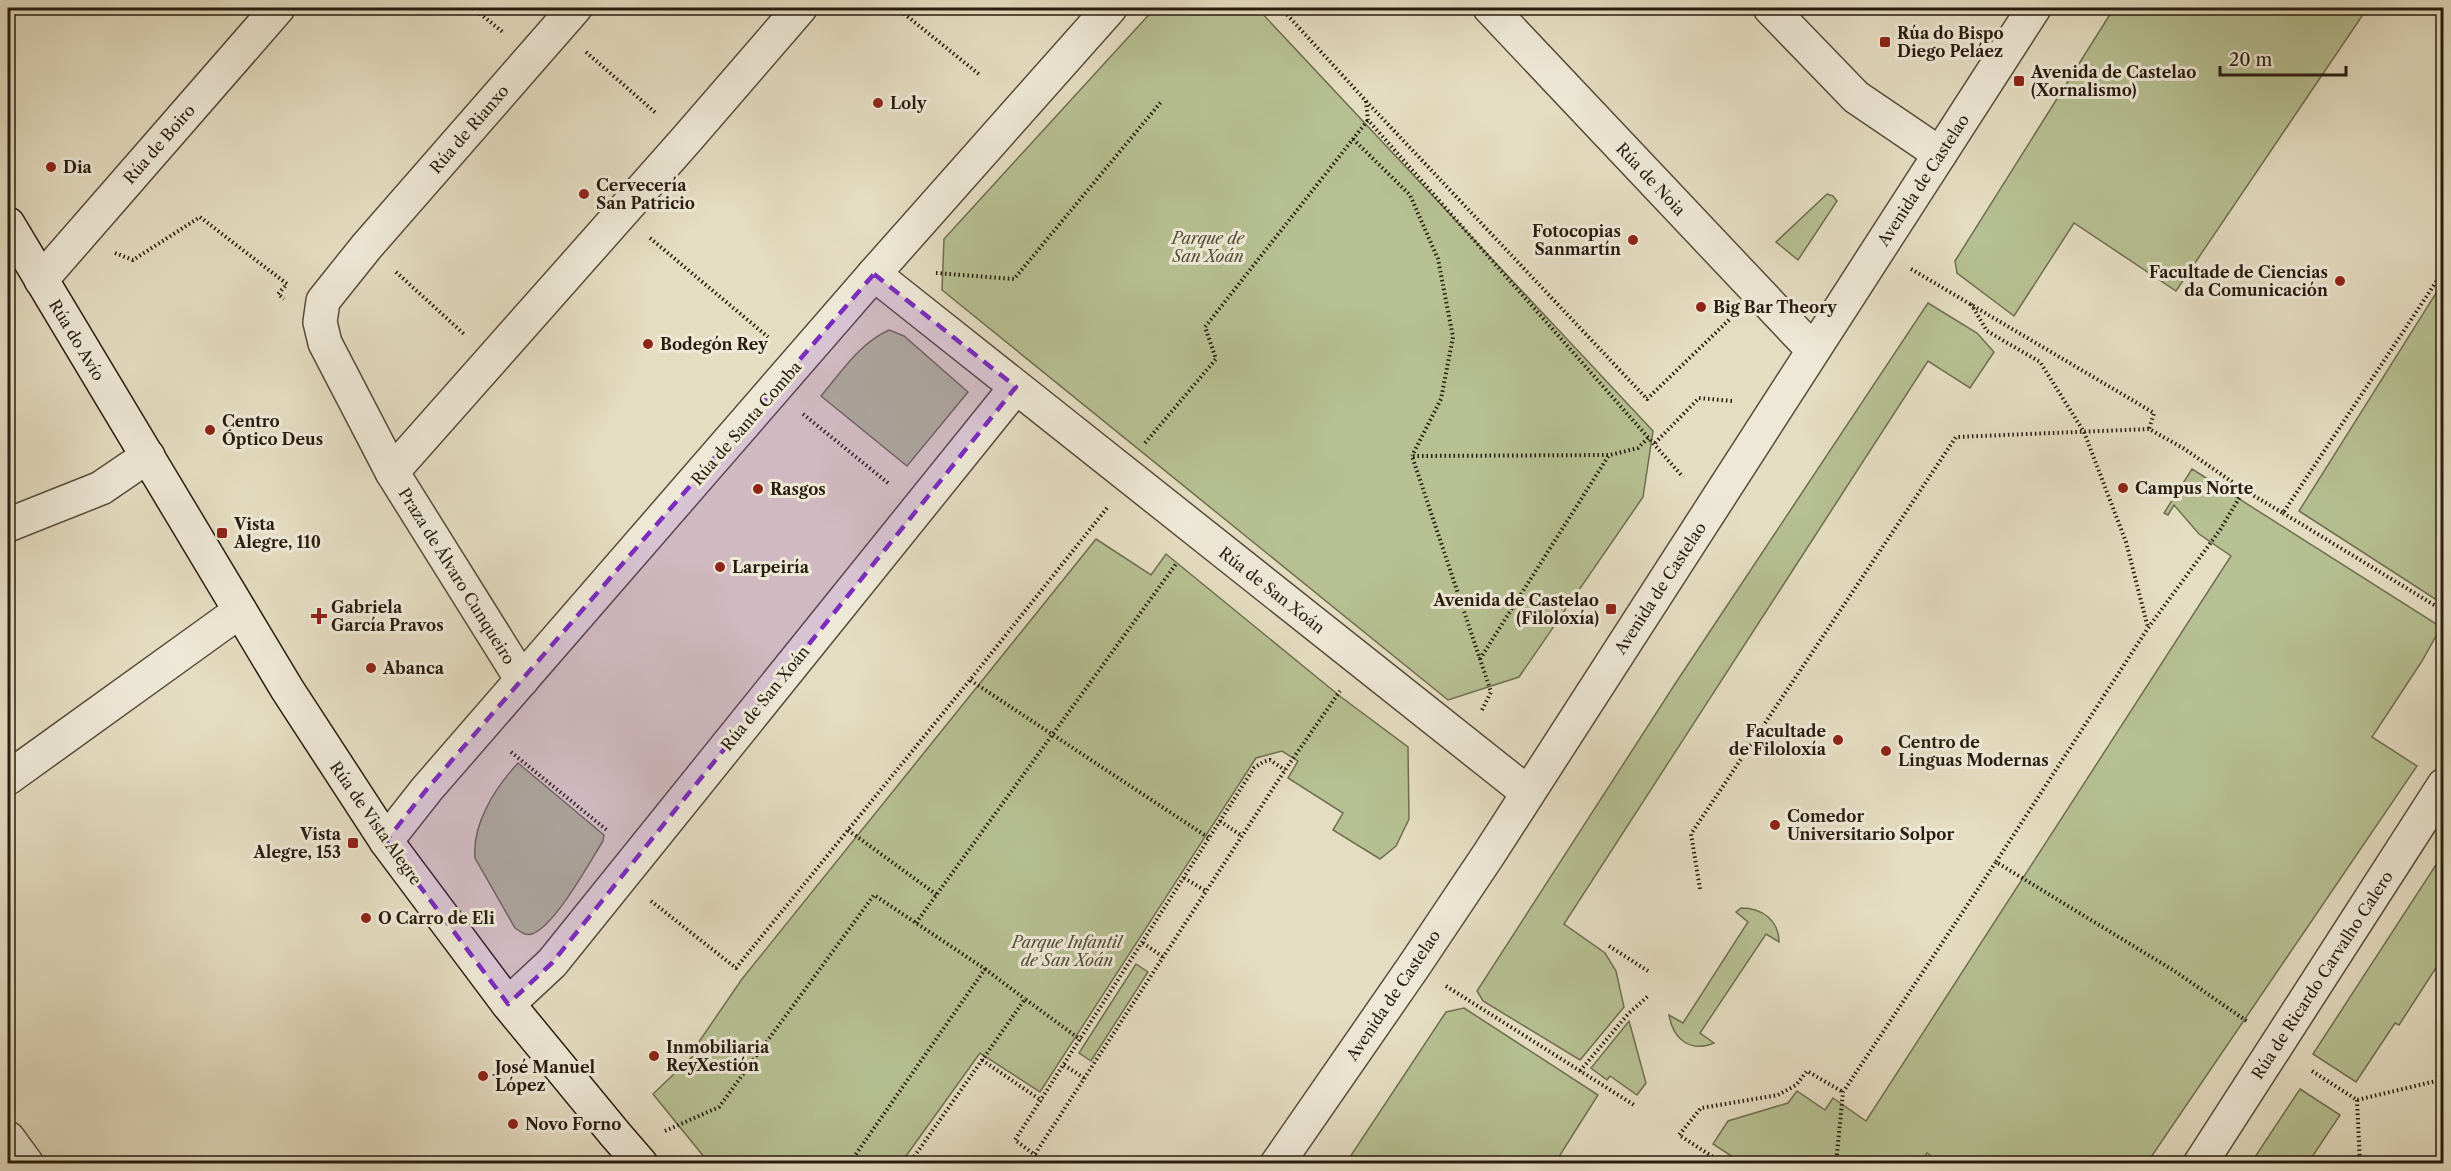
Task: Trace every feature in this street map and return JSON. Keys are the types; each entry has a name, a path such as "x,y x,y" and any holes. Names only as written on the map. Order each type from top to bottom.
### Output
{"street":[{"name":"Rúa de Boiro","path":"41,280 278,8"},
{"name":"Praza de Álvaro Cunqueiro","path":"392,472 622,214 800,8"},
{"name":"Rúa de Santa Comba","path":"386,841 427,789 874,274 1110,8"},
{"name":"Rúa de Noia","path":"1490,8 1813,350"},
{"path":"1770,8 1856,97 1940,154"},
{"name":"Avenida de Castelao","path":"1277,1164 1414,966 1528,793 2034,8"},
{"name":"Rúa de Rianxo","path":"365,248 566,17"},
{"name":"Rúa do Avío","path":"8,224 148,456"},
{"name":"Praza de Álvaro Cunqueiro","path":"365,248 323,301 320,322 325,342 392,472 522,680"},
{"name":"Rúa de San Xoán","path":"874,274 1528,793"},
{"name":"Rúa de San Xoán","path":"508,1004 552,963 1016,387"},
{"path":"8,525 101,488 148,456"},
{"name":"Rúa de Vista Alegre","path":"148,456 311,726 386,841 508,1004 641,1164"},
{"path":"8,778 240,611"},
{"name":"Rúa de Ricardo Carvalho Calero","path":"2200,1164 2444,785"},
{"path":"8,1138 27,1164"}],"path":[{"path":"473,8 478,12"},
{"path":"897,8 980,75"},
{"path":"1281,8 1647,399 1757,293"},
{"path":"566,17 686,140"},
{"path":"1366,101 1368,120 1683,477"},
{"path":"932,273 1014,279 1161,102"},
{"path":"1163,421 1216,359 1205,327 1368,120"},
{"path":"1353,139 1410,195 1438,259 1453,337 1441,399 1412,456 1491,692"},
{"path":"622,214 775,342"},
{"path":"113,252 134,260 200,217 287,284 278,294"},
{"path":"365,248 491,361"},
{"path":"1907,266 2154,413 2149,429"},
{"path":"2283,513 2444,270"},
{"path":"1971,304 1987,331 2040,362 2084,432 2126,542 2148,628"},
{"path":"1655,443 1699,398 1732,401"},
{"path":"798,411 888,484"},
{"path":"1700,889 1691,834 1956,436 2149,429 2183,448 2244,490 2444,611"},
{"path":"1412,456 1610,455 1638,448 1649,437"},
{"path":"1480,659 1610,455"},
{"path":"1836,1164 1843,1092 2148,628 2220,530 2244,490"},
{"path":"652,901 736,968 1107,507"},
{"path":"916,923 1176,563"},
{"path":"970,680 1209,838"},
{"path":"1035,1155 1284,770 1346,683"},
{"path":"508,749 615,837"},
{"path":"1047,1164 1016,1140 1254,768 1270,760 1284,770"},
{"path":"1220,821 1242,836"},
{"path":"848,830 936,895"},
{"path":"1996,862 2176,972 2250,1024"},
{"path":"1184,878 1206,891"},
{"path":"661,1132 719,1107 874,895 985,969 1081,1040"},
{"path":"1143,943 1163,957"},
{"path":"1609,946 1648,971"},
{"path":"849,1164 985,969"},
{"path":"1442,984 1634,1105"},
{"path":"1580,1071 1628,1014 1648,996"},
{"path":"909,1164 1025,999"},
{"path":"982,1060 1042,1101"},
{"path":"1064,1065 1084,1078"},
{"path":"1724,1164 1679,1135 1701,1108 1778,1095 1796,1085 1807,1071 1843,1092"},
{"path":"2312,1071 2357,1100 2444,1079"},
{"path":"2357,1100 2360,1164"}],"highlighted area":[{"path":"874,274 1016,387 552,963 508,1004 386,841 427,789"}],"green space":[{"name":"Parque de San Xoán","path":"1155,8 1257,8 1653,431 1643,497 1519,677 1448,700 942,290 944,239"},
{"path":"2114,8 2355,8 2364,13 2176,291 2074,223 2014,316 1957,273 1955,261"},
{"path":"1827,194 1833,196 1837,201 1798,260 1776,242"},
{"path":"2443,282 2443,604 2299,511"},
{"path":"1928,303 1977,333 1994,352 1970,388 1928,361 1564,924 1605,953 1616,971 1624,1007 1580,1060 1483,1001 1477,991 1675,684"},
{"path":"889,330 904,336 968,392 907,466 821,396 860,350"},
{"path":"2192,469 2441,627 2422,661 2372,737 2417,766 2147,1163 1942,1164 1927,1153 1920,1163 1742,1163 1713,1144 1728,1121 1788,1103 1797,1091 1825,1110 1833,1098 1866,1121 2231,556 2199,534 2174,505 2168,515 2164,513"},
{"name":"Parque Infantil de San Xoán","path":"1096,539 1151,575 1166,554 1341,697 1408,747 1409,819 1396,846 1380,859 1333,830 1343,813 1288,778 1298,761 1282,751 1256,758 1040,1092 980,1053 901,1163 709,1163 653,1094 696,1053 694,1049 742,979"},
{"path":"518,763 604,835 603,841 561,907 541,929 532,934 523,933 515,928 475,858 477,832 481,820 493,795"},
{"path":"2443,854 2443,957 2399,1025 2395,1023 2356,1082 2313,1054"},
{"path":"1741,908 1756,910 1768,917 1776,927 1779,942 1766,934 1700,1033 1714,1043 1705,1046 1690,1045 1674,1031 1669,1015 1683,1023 1748,922 1736,912"},
{"path":"1136,964 1148,972 1091,1061 1079,1053"},
{"path":"1464,1008 1598,1095 1555,1163 1346,1163 1446,1012"},
{"path":"1629,1021 1646,1083 1637,1095 1610,1076 1607,1080 1591,1068"},
{"path":"2300,1089 2340,1115 2308,1163 2251,1163"}],"place":[{"name":"Rúa do Bispo Diego Peláez","path":"1885,42"},
{"name":"Avenida de Castelao (Xornalismo)","path":"2019,81"},
{"name":"Loly","path":"878,103"},
{"name":"Dia","path":"51,167"},
{"name":"Cervecería San Patricio","path":"584,194"},
{"name":"Fotocopias Sanmartín","path":"1633,240"},
{"name":"Facultade de Ciencias da Comunicación","path":"2340,281"},
{"name":"Big Bar Theory","path":"1701,307"},
{"name":"Bodegón Rey","path":"648,344"},
{"name":"Centro Óptico Deus","path":"210,430"},
{"name":"Campus Norte","path":"2123,488"},
{"name":"Rasgos","path":"758,489"},
{"name":"Vista Alegre, 110","path":"222,533"},
{"name":"Larpeiría","path":"720,567"},
{"name":"Avenida de Castelao (Filoloxía)","path":"1611,609"},
{"name":"Gabriela García Pravos","path":"319,616"},
{"name":"Abanca","path":"371,668"},
{"name":"Facultade de Filoloxía","path":"1838,740"},
{"name":"Centro de Linguas Modernas","path":"1886,751"},
{"name":"Comedor Universitario Solpor","path":"1775,825"},
{"name":"Vista Alegre, 153","path":"353,843"},
{"name":"O Carro de Eli","path":"366,918"},
{"name":"Inmobiliaria ReyXestión","path":"654,1056"},
{"name":"José Manuel López","path":"483,1076"},
{"name":"Novo Forno","path":"513,1124"}]}
